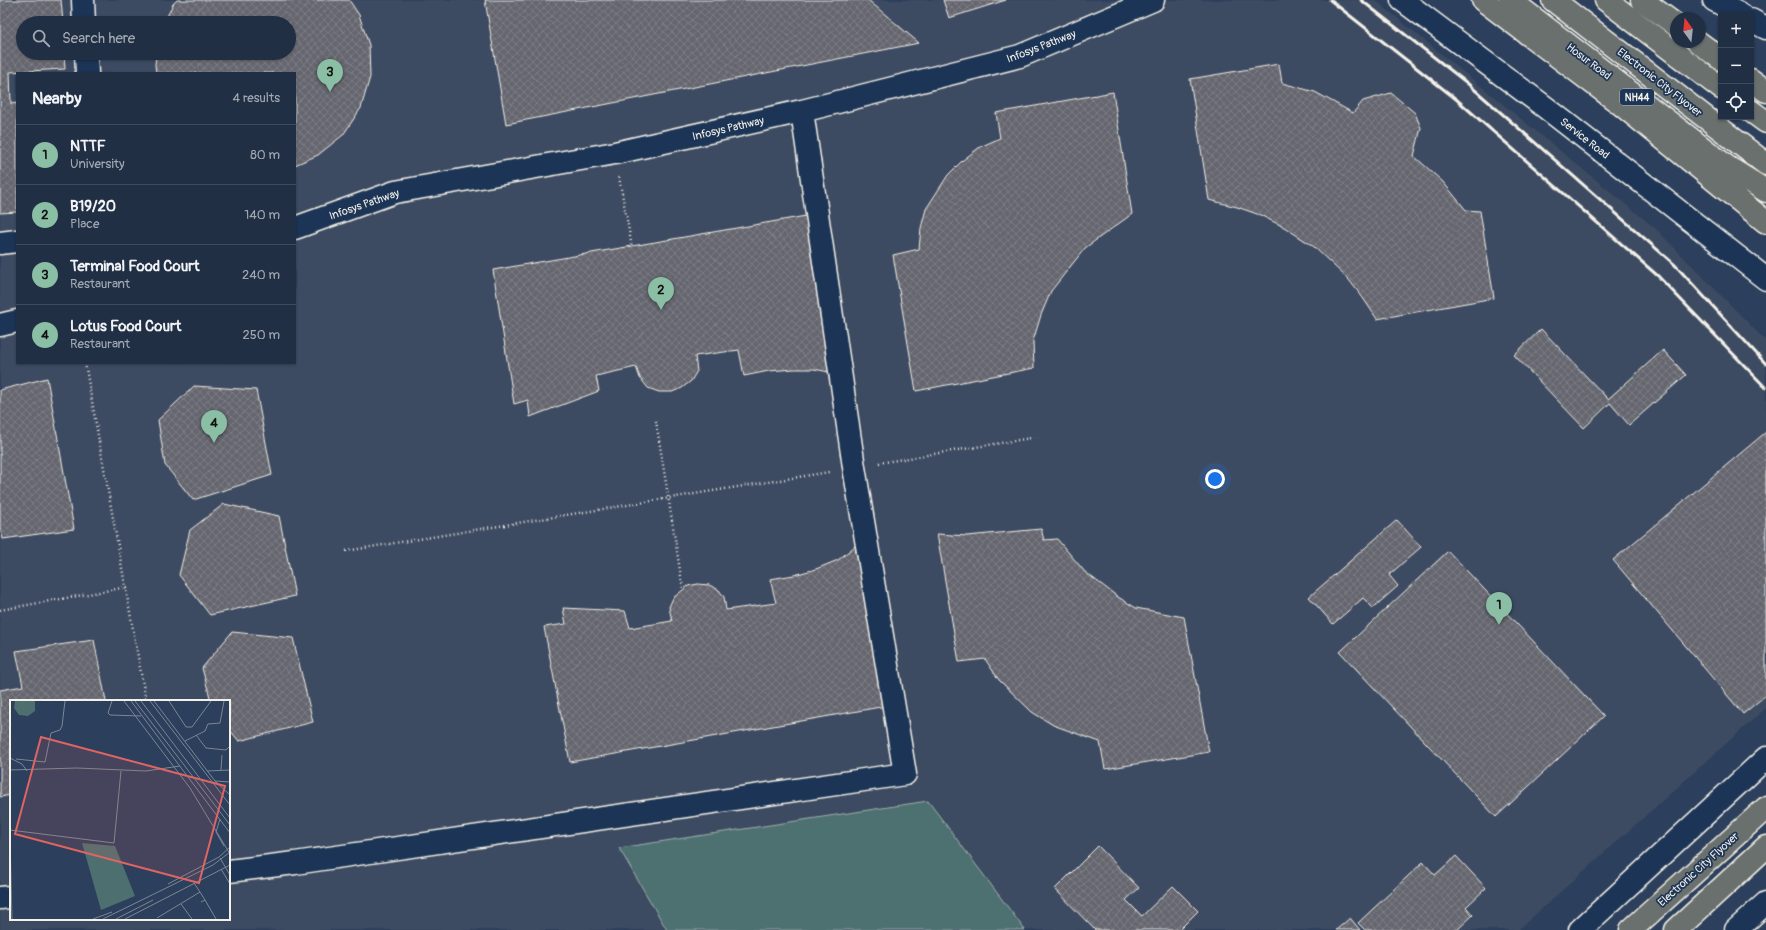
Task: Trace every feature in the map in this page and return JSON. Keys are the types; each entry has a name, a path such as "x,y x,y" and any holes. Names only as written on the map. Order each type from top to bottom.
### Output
{"highway":[{"path":"1483,0 1618,102 1766,222"},
{"name":"Hosur Road","path":"1510,0 1726,166 1766,191"},
{"name":"Electronic City Flyover","path":"1553,0 1766,164"},
{"path":"1606,0 1718,86"},
{"path":"1642,0 1670,21"},
{"path":"1706,48 1718,57"},
{"path":"1754,82 1766,91"},
{"path":"1754,113 1766,122"},
{"name":"Electronic City Flyover","path":"1631,930 1766,808"},
{"path":"1676,930 1766,847"}],"street":[{"path":"83,0 84,16"},
{"name":"Infosys Pathway","path":"296,228 395,192 614,153 802,111 1020,56 1153,0"},
{"name":"Service Road","path":"1402,0 1545,107 1766,279"},
{"path":"1714,0 1736,12"},
{"path":"1754,22 1766,28"},
{"path":"86,60 87,72"},
{"path":"230,870 302,862 905,774 854,467 802,111"},
{"path":"0,243 16,241"},
{"path":"0,325 16,321"},
{"path":"1580,930 1766,758"},
{"path":"0,898 10,897"},
{"path":"1736,930 1766,903"}],"path":[{"path":"614,153 632,247"},
{"path":"85,364 127,587 146,700"},
{"path":"656,421 683,589"},
{"path":"346,551 1037,437"},
{"path":"0,610 127,587"}],"shaded area":[{"path":"0,0 1375,0 1655,228 1766,341 1766,708 1518,930 0,930"}],"green space":[{"path":"928,801 1025,930 667,930 619,848"}],"building":[{"path":"0,0 61,0 62,16 16,16 16,60 64,60 65,69 10,72 11,104 16,103 16,212 0,213"},
{"path":"177,0 349,0 359,15 369,45 370,77 361,108 343,135 318,155 296,165 296,72 156,72 155,65 155,60 296,60 296,16 167,16 173,4"},
{"path":"485,0 868,0 919,43 506,124"},
{"path":"943,0 1006,0 949,18"},
{"path":"1279,64 1282,83 1315,92 1353,113 1363,101 1391,93 1415,113 1421,128 1414,156 1443,182 1466,210 1480,211 1494,298 1377,319 1349,280 1313,246 1284,227 1260,215 1209,200 1190,79"},
{"path":"1113,92 1132,214 1085,248 1051,291 1041,315 1033,341 1034,368 916,391 893,255 919,249 921,228 926,209 948,175 963,160 980,147 1000,138 996,113"},
{"path":"806,216 834,373 814,369 794,369 769,371 744,376 739,350 695,356 697,371 691,381 682,388 672,392 659,392 648,388 640,378 636,367 596,376 599,391 530,417 528,400 514,404 493,270"},
{"path":"1541,329 1608,399 1663,350 1686,375 1629,425 1610,403 1584,428 1514,355"},
{"path":"47,378 74,529 3,539 0,527 0,390"},
{"path":"194,386 256,390 272,475 193,500 165,465 158,420"},
{"path":"1766,432 1766,695 1743,714 1613,560"},
{"path":"224,504 279,516 295,596 210,615 179,575 190,530"},
{"path":"1397,520 1421,547 1389,575 1398,586 1373,608 1363,598 1333,624 1309,597"},
{"path":"1041,529 1044,540 1057,539 1085,572 1118,597 1136,608 1184,617 1209,752 1105,769 1100,742 1053,725 1032,712 999,680 985,659 959,662 937,534 967,536"},
{"path":"855,546 886,706 570,762 544,627 566,624 563,608 625,611 630,628 672,621 669,607 673,598 688,586 698,584 709,585 719,590 724,597 726,610 776,603 770,579 816,569 838,560"},
{"path":"1448,551 1604,716 1496,817 1340,652"},
{"path":"232,632 293,638 313,722 239,741 230,730 230,700 211,700 202,668"},
{"path":"94,640 106,700 10,700 10,795 0,797 0,690 23,686 16,651"},
{"path":"1098,846 1139,888 1126,900 1142,916 1173,886 1198,911 1179,930 1095,930 1055,889"},
{"path":"1456,856 1486,888 1466,907 1473,915 1457,930 1365,930 1358,923 1423,862 1435,875"},
{"path":"1350,918 1360,930 1336,930"}],"railway":[{"path":"1330,0 1456,99 1658,276 1766,388"},
{"path":"1361,0 1467,83 1675,265 1766,364"}],"place":[{"name":"Terminal Food Court","path":"330,92"},
{"name":"B19/20","path":"661,310"},
{"name":"Lotus Food Court","path":"214,443"},
{"name":"NTTF","path":"1499,625"}]}
